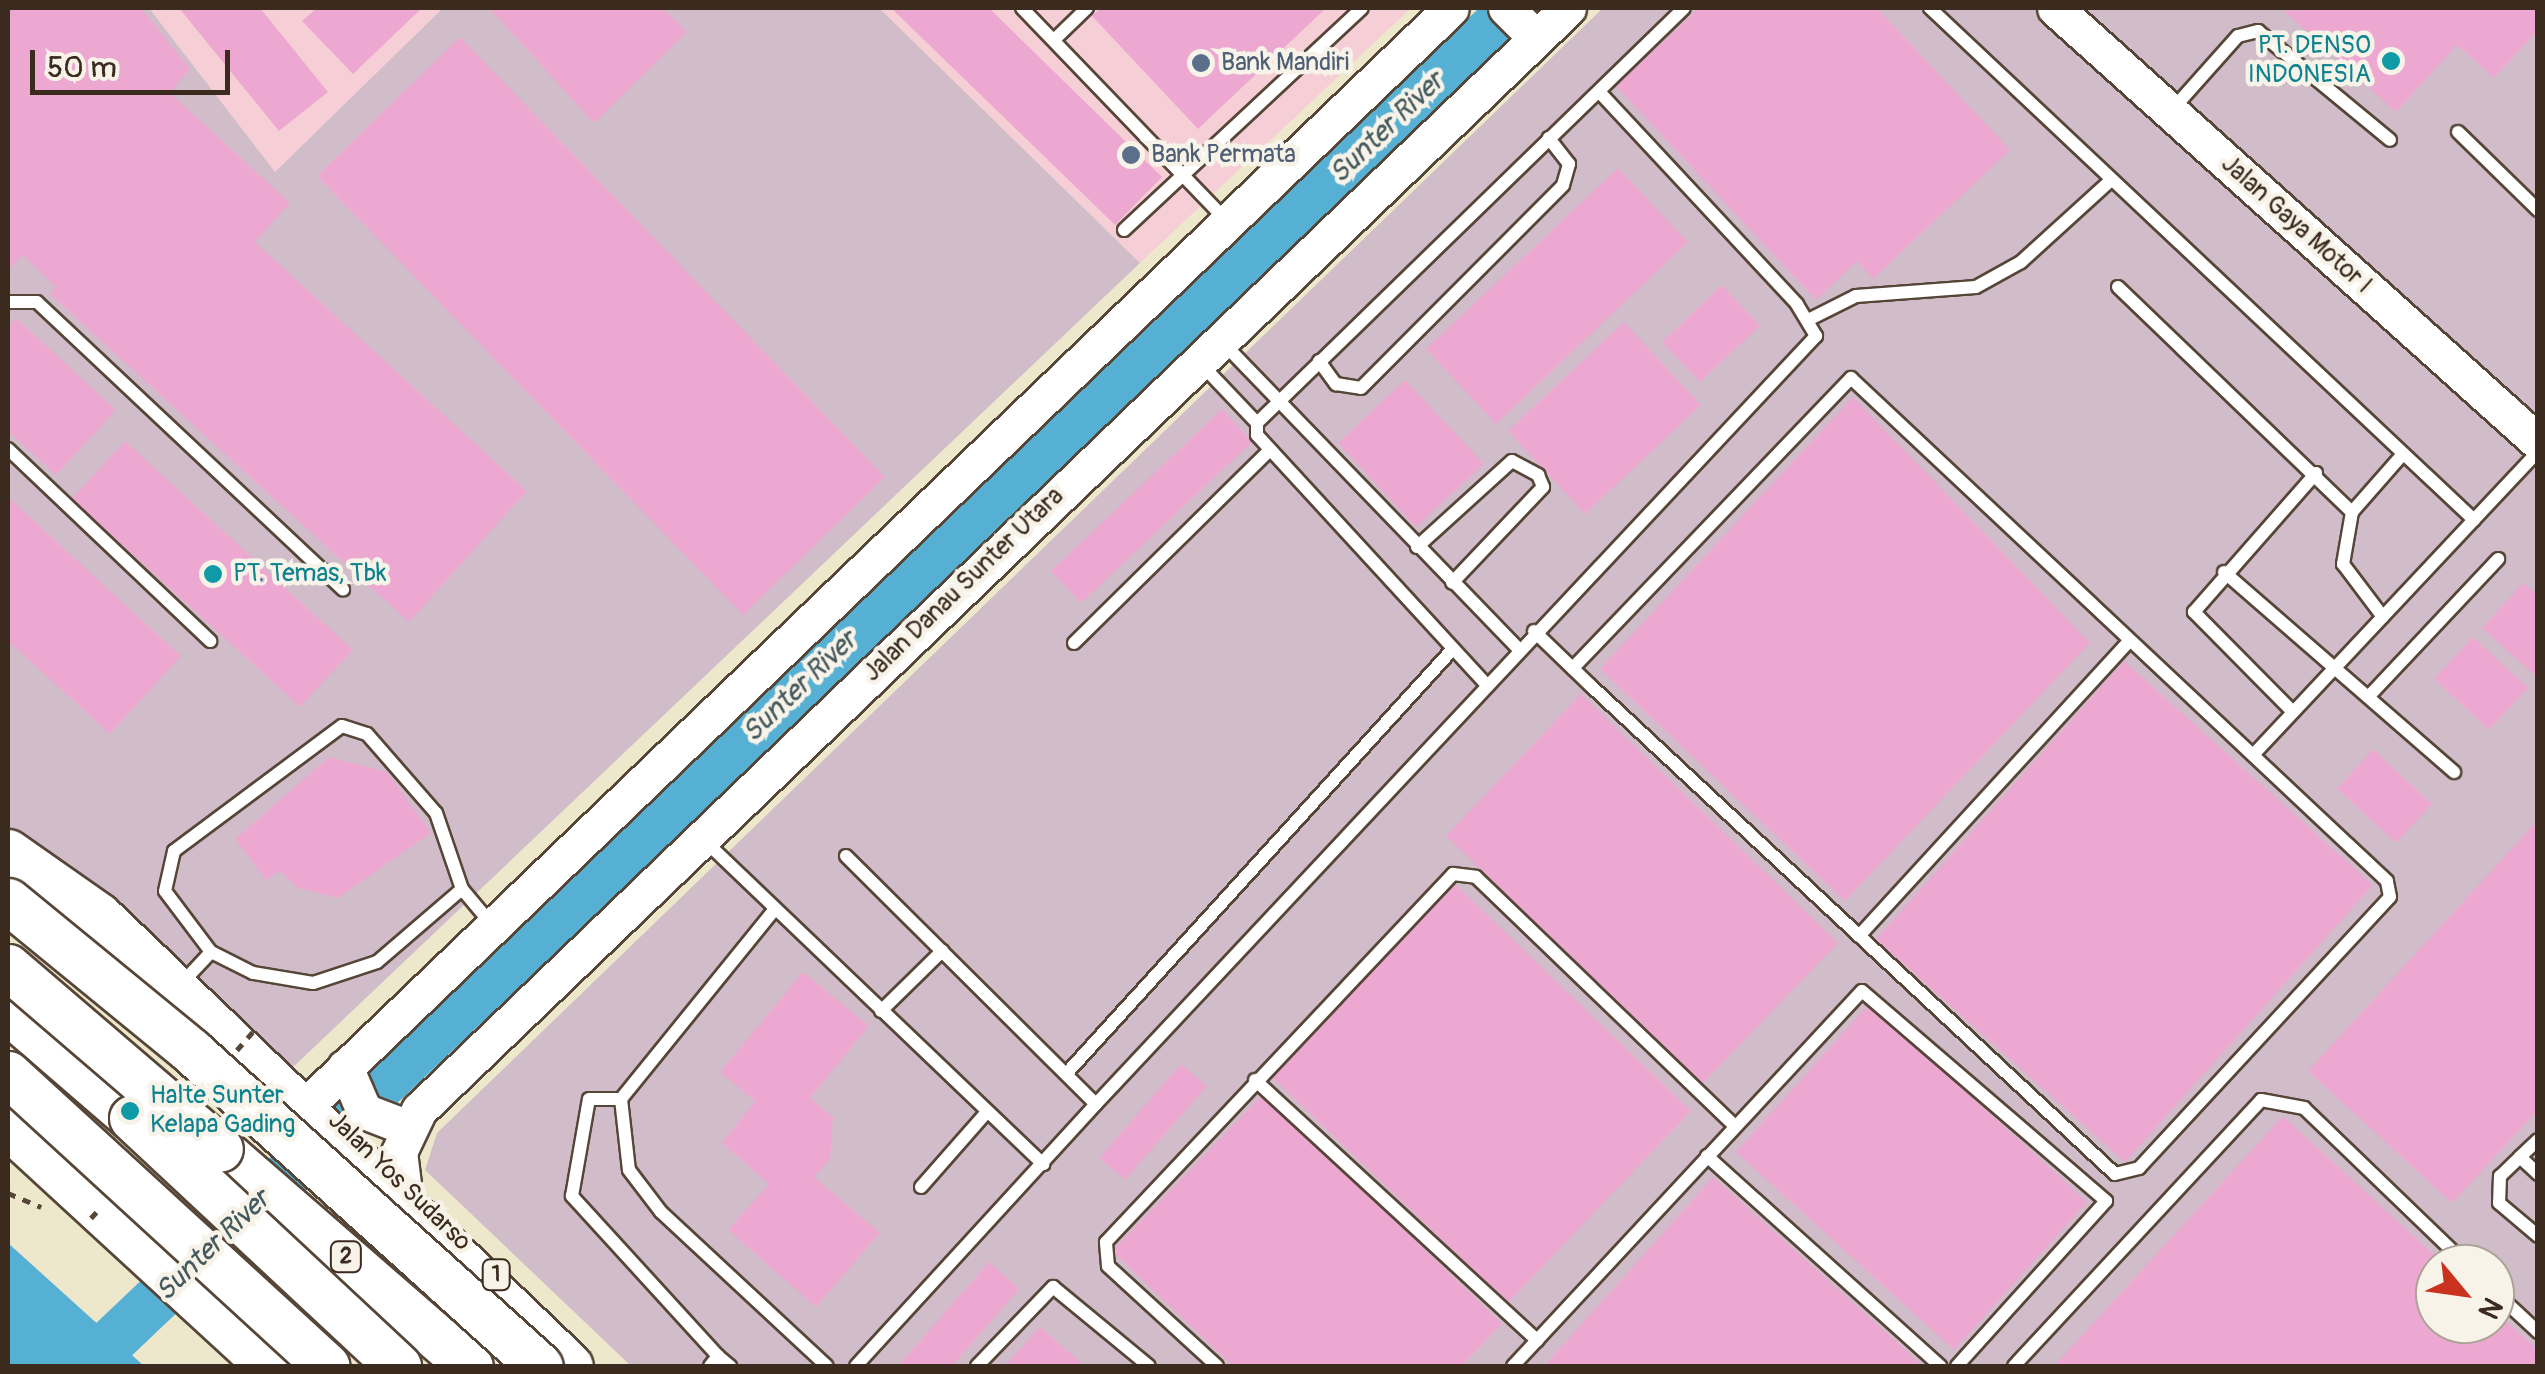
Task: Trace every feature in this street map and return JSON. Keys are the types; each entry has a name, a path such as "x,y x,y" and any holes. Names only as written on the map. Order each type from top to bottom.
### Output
{"highway":[{"name":"Jalan Yos Sudarso","path":"8,852 147,979"},
{"name":"Jalan Yos Sudarso","path":"8,867 147,979 334,1112 588,1366"},
{"path":"8,900 191,1050 540,1366"},
{"name":"2","path":"8,967 470,1366"},
{"name":"2","path":"8,1011 398,1366"},
{"path":"8,1074 327,1366"},
{"name":"Jalan Yos Sudarso","path":"334,1112 470,1269 570,1366"},
{"path":"8,1126 174,1265 212,1300 269,1366"},
{"path":"470,1269 492,1329 481,1366"}],"main road":[{"name":"Jalan Gaya Motor I","path":"2055,8 2538,442"},
{"name":"Jalan Danau Sunter Utara","path":"408,1128 700,836 1209,350 1541,16"},
{"path":"403,1184 408,1128 334,1112 493,926 1440,18"}],"lane":[{"path":"1022,8 1228,222"},
{"path":"1054,40 1087,8"},
{"path":"1124,230 1183,171 1359,20 1362,8"},
{"path":"1257,423 1684,8"},
{"path":"1930,8 2474,520"},
{"path":"2170,112 2238,36 2258,31 2390,140"},
{"path":"856,1366 1534,630 1812,343 1810,319 1599,92"},
{"path":"2458,132 2535,203"},
{"path":"1318,361 1336,384 1361,388 1564,185 1569,164 1550,138"},
{"path":"1810,319 1856,296 1976,287 2021,262 2111,180"},
{"path":"2118,287 2316,473 2352,512"},
{"path":"8,302 37,302 343,589"},
{"path":"1209,350 1278,403 1518,648"},
{"path":"1209,350 1270,450 1485,684"},
{"path":"1534,630 1573,668 1859,936 2115,1174 2127,1175 2390,897 2387,881 1851,378 1573,668"},
{"path":"8,449 210,640"},
{"path":"1074,643 1270,450"},
{"path":"2252,754 2538,452"},
{"path":"2382,617 2343,564 2352,512 2403,454"},
{"path":"1417,547 1512,461 1538,475 1542,486 1452,582"},
{"path":"2292,712 2194,612 2224,572 2316,473"},
{"path":"2370,694 2498,559"},
{"path":"2224,572 2334,670 2370,694 2454,772"},
{"path":"1859,936 2129,641"},
{"path":"1066,1074 1452,650"},
{"path":"462,889 376,962 333,982 253,973 211,952 164,891 174,851 342,726 367,734 436,813 462,889 493,926"},
{"path":"700,836 1043,1164"},
{"path":"846,856 1096,1104"},
{"path":"1217,1366 1102,1254 1255,1080 1453,874 1465,871 1734,1126"},
{"path":"8,886 147,979 245,1067 334,1112"},
{"path":"774,910 621,1098 629,1170 660,1212 827,1366"},
{"path":"881,1012 942,951"},
{"path":"147,979 211,952"},
{"path":"1514,1366 1862,991 2100,1193 2104,1208 1958,1366"},
{"path":"1255,1080 1538,1340"},
{"path":"8,1096 174,1265"},
{"path":"621,1098 589,1099 580,1108 572,1196 714,1361 730,1366"},
{"path":"2014,1366 2261,1100 2304,1108 2445,1244"},
{"path":"920,1187 987,1112"},
{"path":"2538,1140 2500,1176 2499,1203 2538,1236"},
{"path":"1707,1156 1940,1366"},
{"path":"2520,1157 2538,1174"},
{"path":"977,1366 1053,1286 1149,1366"},
{"path":"212,1300 299,1366"},
{"path":"2515,1311 2538,1332"}],"shaded area":[{"path":"8,8 149,8 275,172 443,8 879,8 1140,263 290,1070 8,867"},
{"path":"149,8 443,8 275,173"},
{"path":"879,8 1411,8 1140,263"},
{"path":"1603,8 2537,8 2537,1366 631,1366 425,1170 437,1133"}],"water":[{"path":"8,1243 144,1366 8,1366"}],"building":[{"path":"8,8 141,8 190,69 170,93 290,203 255,242 527,491 409,622 50,294 56,287 22,255 8,271"},
{"path":"179,8 260,8 328,92 279,131"},
{"path":"317,8 422,8 353,74 302,21"},
{"path":"489,8 663,8 687,32 594,123"},
{"path":"891,8 989,8 1162,177 1115,225"},
{"path":"1101,8 1326,8 1198,129 1092,16"},
{"path":"1699,8 1877,8 2010,150 1873,279 1857,261 1816,300 1616,86"},
{"name":"PT. DENSO INDONESIA","path":"2281,8 2538,8 2538,30 2494,78 2457,45 2396,112"},
{"path":"460,37 885,477 743,615 317,176"},
{"path":"1618,168 1688,242 1496,424 1426,349"},
{"path":"1722,285 1760,326 1700,382 1662,342"},
{"path":"16,318 116,410 56,475 8,431 8,328"},
{"path":"1624,322 1701,405 1585,514 1508,431"},
{"path":"1405,380 1484,464 1416,527 1338,443"},
{"path":"1853,397 2090,643 1845,901 1600,669"},
{"path":"1222,409 1252,442 1081,603 1051,571"},
{"name":"PT. Temas, Tbk","path":"125,441 353,650 300,707 72,499"},
{"path":"8,497 181,656 110,734 8,641"},
{"path":"2523,583 2538,596 2538,678 2482,628"},
{"path":"2473,637 2528,688 2489,730 2434,679"},
{"path":"2124,661 2373,885 2125,1162 1876,939"},
{"path":"1581,694 1838,943 1703,1083 1446,836"},
{"path":"2373,749 2432,804 2396,843 2337,789"},
{"path":"329,757 387,772 431,833 338,898 298,888 280,871 266,880 235,839"},
{"path":"2538,820 2538,1110 2452,1203 2308,1071"},
{"path":"1454,883 1691,1111 1508,1303 1270,1075"},
{"path":"803,972 869,1026 810,1098 833,1117 830,1159 814,1177 880,1233 816,1307 728,1230 769,1184 722,1143 755,1101 720,1072"},
{"path":"1869,1004 2087,1202 1954,1350 1736,1152"},
{"path":"1181,1064 1207,1086 1125,1180 1099,1158"},
{"path":"1263,1094 1502,1324 1461,1366 1233,1366 1112,1251"},
{"path":"2283,1116 2422,1244 2415,1244 2415,1344 2515,1344 2515,1329 2538,1350 2538,1366 2054,1366"},
{"path":"1713,1177 1923,1366 1544,1366"},
{"path":"989,1262 1019,1289 952,1366 898,1366"},
{"path":"1040,1327 1085,1366 1005,1366"}],"waterway":[{"name":"Sunter River","path":"86,1366 1514,8"},
{"path":"1441,29 1465,54"}],"place":[{"name":"PT. DENSO INDONESIA","path":"2391,61"},
{"name":"Bank Mandiri","path":"1201,63"},
{"name":"Bank Permata","path":"1131,155"},
{"name":"PT. Temas, Tbk","path":"213,574"},
{"name":"Halte Sunter Kelapa Gading","path":"130,1111"}]}
